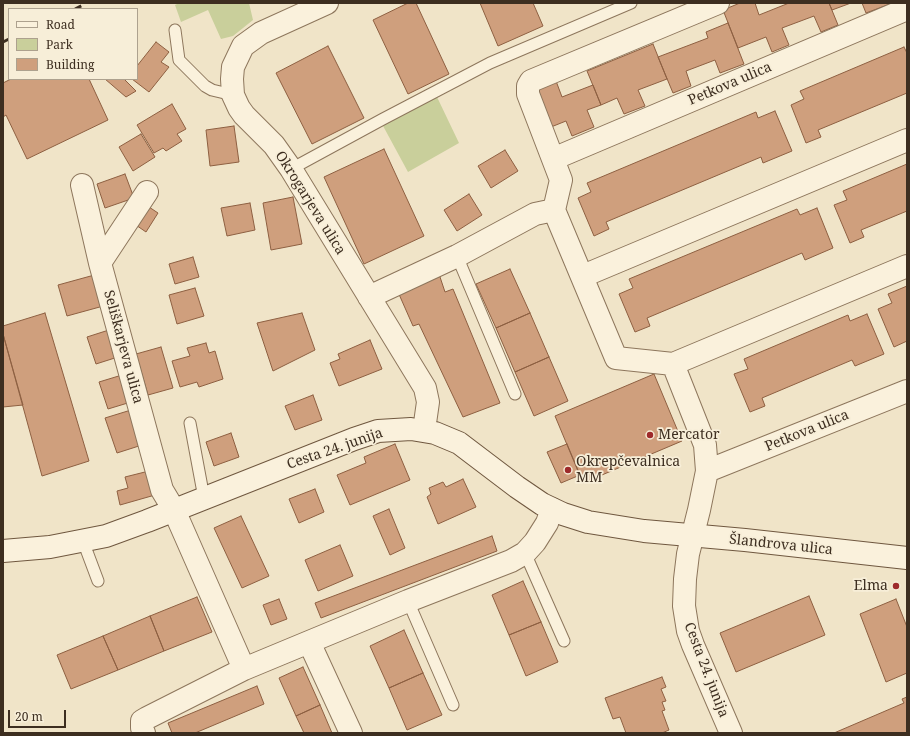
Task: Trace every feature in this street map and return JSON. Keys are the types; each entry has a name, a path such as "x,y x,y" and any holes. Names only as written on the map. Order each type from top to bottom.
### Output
{"street":[{"name":"Okrogarjeva ulica","path":"327,3 261,33 243,46 233,68 233,95 244,115 274,146 291,169 425,388 428,402 424,430"},
{"path":"718,3 531,81 528,86 528,94 561,180 554,210 583,276 616,358 673,364 907,266"},
{"name":"Petkova ulica","path":"553,159 907,9"},
{"path":"583,276 907,140"},
{"name":"Seliškarjeva ulica","path":"82,186 100,263 162,490 174,510"},
{"path":"100,263 147,192"},
{"path":"370,297 457,256 535,214 554,210"},
{"path":"673,364 705,445 706,471 699,510 692,535"},
{"name":"Petkova ulica","path":"706,471 907,391"},
{"name":"Cesta 24. junija","path":"3,551 50,547 119,532 367,434 401,428 424,430 460,443 517,487 552,509 588,522 656,532"},
{"path":"144,733 142,721 244,669 408,601 511,561 525,553 535,542 547,523 552,509"},
{"path":"174,510 244,669"},
{"name":"Šlandrova ulica","path":"656,532 907,558"},
{"name":"Cesta 24. junija","path":"692,535 685,579 684,606 686,619 693,644 731,733"},
{"path":"310,642 351,733"}],"lane":[{"path":"291,169 490,63 631,3"},
{"path":"175,30 179,60 205,86 212,90 233,95"},
{"path":"457,256 515,394"},
{"path":"190,423 204,498"},
{"path":"83,541 98,581"},
{"path":"525,553 564,641"},
{"path":"408,601 453,705"}],"green space":[{"path":"179,3 249,3 253,20 233,36 221,39 208,10 181,22 175,5"},
{"path":"437,97 459,143 408,172 382,124"}],"building":[{"path":"408,3 416,3 449,74 408,94 373,20"},
{"path":"480,3 533,3 543,26 498,46"},
{"path":"740,3 755,3 759,15 789,3 829,3 838,25 821,32 814,16 782,28 789,45 772,52 766,37 738,48 723,10"},
{"path":"829,3 851,3 832,10"},
{"path":"862,3 890,3 890,4 866,13"},
{"path":"728,23 744,64 720,73 715,60 686,71 691,86 673,93 658,57 708,38 706,32"},
{"path":"156,42 169,52 161,62 169,67 149,92 133,80 138,80 138,65"},
{"path":"653,44 667,79 638,90 645,106 624,114 617,98 601,105 587,71"},
{"path":"328,46 364,118 312,144 276,73"},
{"path":"904,47 907,53 907,93 818,130 821,137 806,143 791,105 804,99 800,91"},
{"path":"9,80 89,80 108,120 27,159 6,115 3,117 3,83"},
{"path":"106,80 125,80 136,91 126,97"},
{"path":"556,81 562,97 593,85 601,105 587,110 594,127 572,136 566,121 551,127 536,88"},
{"path":"172,104 186,129 177,134 182,141 166,151 163,148 154,153 137,125"},
{"path":"775,111 792,151 763,163 761,157 606,222 609,229 594,236 578,198 591,192 587,183 756,112 758,118"},
{"path":"234,126 239,162 210,166 206,130"},
{"path":"141,134 155,157 133,171 119,147"},
{"path":"384,149 424,236 364,264 324,177"},
{"path":"505,150 518,171 491,188 478,166"},
{"path":"907,164 907,211 861,230 864,237 850,243 834,205 847,200 843,191"},
{"path":"125,174 134,198 105,208 97,184"},
{"path":"469,194 482,215 457,231 444,210"},
{"path":"293,197 302,244 271,250 263,203"},
{"path":"250,203 255,230 227,236 221,208"},
{"path":"146,205 158,213 146,232 133,223"},
{"path":"817,208 833,248 805,260 802,253 647,318 650,326 635,332 619,294 633,288 629,279 797,209 800,215"},
{"path":"193,257 199,277 175,284 169,264"},
{"path":"510,269 530,313 496,328 476,284"},
{"path":"98,274 107,305 67,316 58,285"},
{"path":"439,274 445,292 453,289 500,403 463,417 419,324 413,326 398,292"},
{"path":"907,286 907,341 894,347 878,309 892,303 888,294"},
{"path":"195,288 204,316 177,324 169,295"},
{"path":"45,313 89,461 42,476 3,334 3,326"},
{"path":"302,313 315,350 273,371 257,323"},
{"path":"530,313 549,357 515,372 496,328"},
{"path":"867,314 884,354 855,366 852,360 762,398 765,406 750,412 734,374 748,369 744,359 848,315 850,321"},
{"path":"112,329 121,356 96,364 87,337"},
{"path":"3,334 23,405 3,407"},
{"path":"370,340 382,369 339,386 330,363 340,359 338,354"},
{"path":"206,343 209,353 215,351 223,379 199,387 197,382 180,387 172,361 190,356 187,348"},
{"path":"161,347 173,388 148,395 136,354"},
{"path":"549,357 568,401 534,416 515,372"},
{"path":"654,374 682,441 583,483 555,416"},
{"path":"122,375 131,402 108,409 99,382"},
{"path":"313,395 322,420 295,430 285,406"},
{"path":"131,410 142,445 117,453 105,418"},
{"path":"231,433 239,457 214,466 206,442"},
{"path":"395,444 410,480 350,505 337,475 366,463 364,457"},
{"path":"567,444 580,475 561,483 547,452"},
{"path":"149,471 155,495 120,505 117,491 128,488 125,477"},
{"path":"463,479 476,507 438,524 427,497 431,494 429,488 443,482 446,487"},
{"path":"315,489 324,512 299,523 289,499"},
{"path":"389,509 405,548 390,555 373,516"},
{"path":"241,516 269,576 242,588 214,528"},
{"path":"492,536 497,551 321,618 315,603"},
{"path":"340,545 353,576 318,591 305,560"},
{"path":"523,581 541,622 509,635 492,595"},
{"path":"809,596 825,635 736,672 720,633"},
{"path":"197,597 212,632 164,651 150,616"},
{"path":"279,599 287,619 271,625 263,605"},
{"path":"896,599 907,627 907,673 886,682 860,614"},
{"path":"150,616 164,651 118,670 103,636"},
{"path":"541,622 558,662 526,676 509,635"},
{"path":"404,630 423,673 389,688 370,646"},
{"path":"103,636 118,670 71,689 57,655"},
{"path":"303,667 320,705 296,716 279,678"},
{"path":"423,673 442,715 407,730 389,688"},
{"path":"662,677 666,687 661,689 666,701 662,702 665,710 662,711 669,730 662,733 626,733 620,717 613,719 605,698"},
{"path":"257,686 264,704 195,733 172,733 168,723"},
{"path":"907,697 907,733 834,733 904,703 902,699"},
{"path":"320,705 332,733 304,733 296,716"}],"railway":[{"path":"77,8 87,3"},
{"path":"3,42 8,40"}],"place":[{"name":"Mercator","path":"650,435"},
{"name":"Okrepčevalnica MM","path":"568,470"},
{"name":"Elma","path":"896,586"}]}
